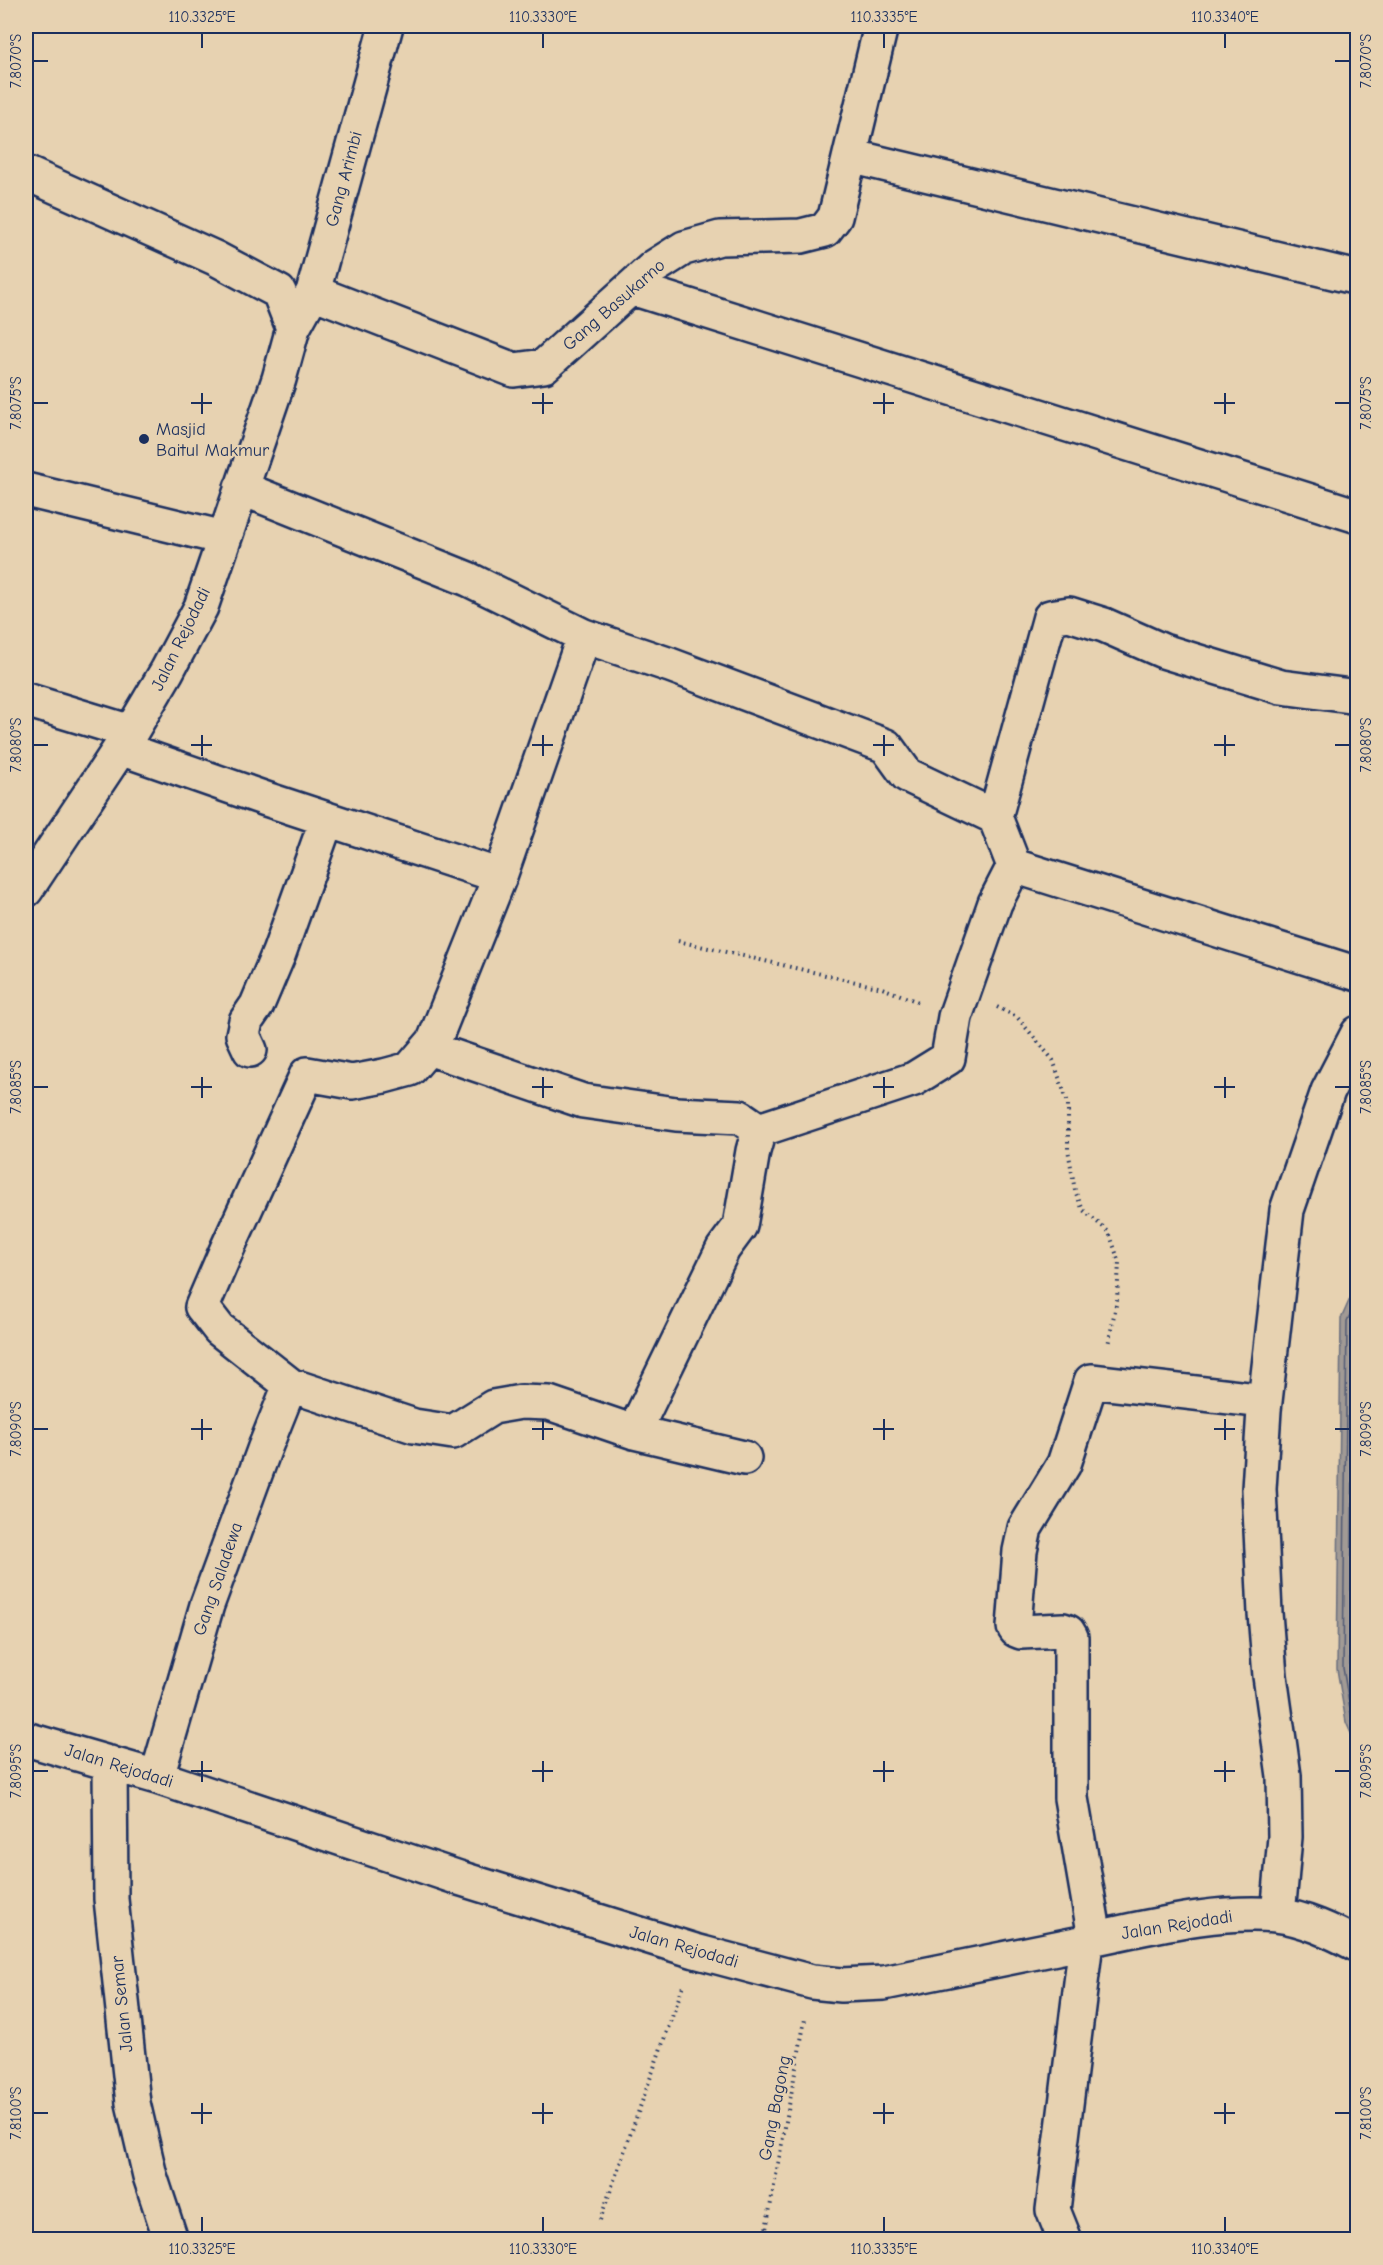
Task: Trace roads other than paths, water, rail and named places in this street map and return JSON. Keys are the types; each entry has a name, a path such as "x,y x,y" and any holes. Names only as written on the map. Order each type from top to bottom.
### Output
{"street":[{"name":"Gang Arimbi","path":"293,328 313,292 386,26"},
{"name":"Gang Basukarno","path":"313,292 514,370 544,366 654,267 684,248 720,238 801,236 825,230 835,217 881,26"},
{"path":"850,156 1358,278"},
{"path":"26,173 214,258 279,292 293,328"},
{"path":"632,288 1086,433 1358,516"},
{"name":"Jalan Rejodadi","path":"26,890 126,740 167,671 201,607 279,379 293,328"},
{"path":"241,488 468,579 584,636 670,665 886,746 907,775 995,817"},
{"path":"26,490 224,538"},
{"path":"759,1130 914,1079 948,1058 959,1004 995,903 1014,866 995,817 1050,617 1069,614 1104,625 1163,651 1281,687 1358,697"},
{"path":"584,636 500,876 434,1041 410,1069 384,1076 352,1082 307,1074 202,1307 219,1329 290,1385 414,1426 453,1432 493,1407 521,1402 549,1403 634,1432 744,1458"},
{"path":"26,700 327,819 500,876"},
{"path":"250,1050 243,1035 246,1021 257,1005 279,953 327,819"},
{"path":"1014,866 1358,974"},
{"path":"1278,1915 1285,1837 1284,1786 1270,1676 1262,1550 1259,1489 1265,1401 1287,1210 1328,1091 1358,1033"},
{"path":"428,1048 583,1101 676,1114 740,1117 759,1130"},
{"path":"634,1432 723,1249 740,1226 753,1151 759,1130"},
{"path":"1065,2240 1053,2210 1091,1940 1071,1798 1071,1637 1063,1630 1016,1630 1013,1620 1020,1551 1025,1528 1064,1464 1091,1381 1265,1401"},
{"name":"Gang Saladewa","path":"157,1777 207,1605 290,1385"},
{"name":"Jalan Rejodadi","path":"26,1739 157,1777 459,1878 695,1951 812,1982 841,1985 884,1983 1165,1924 1227,1915 1278,1915 1316,1926 1358,1945"},
{"name":"Jalan Semar","path":"110,1763 111,1899 133,2103 150,2176 171,2240"}],"water":[{"path":"1357,1283 1357,1747 1346,1722 1337,1669 1341,1319"}],"place":[{"name":"Masjid Baitul Makmur","path":"144,439"}]}
